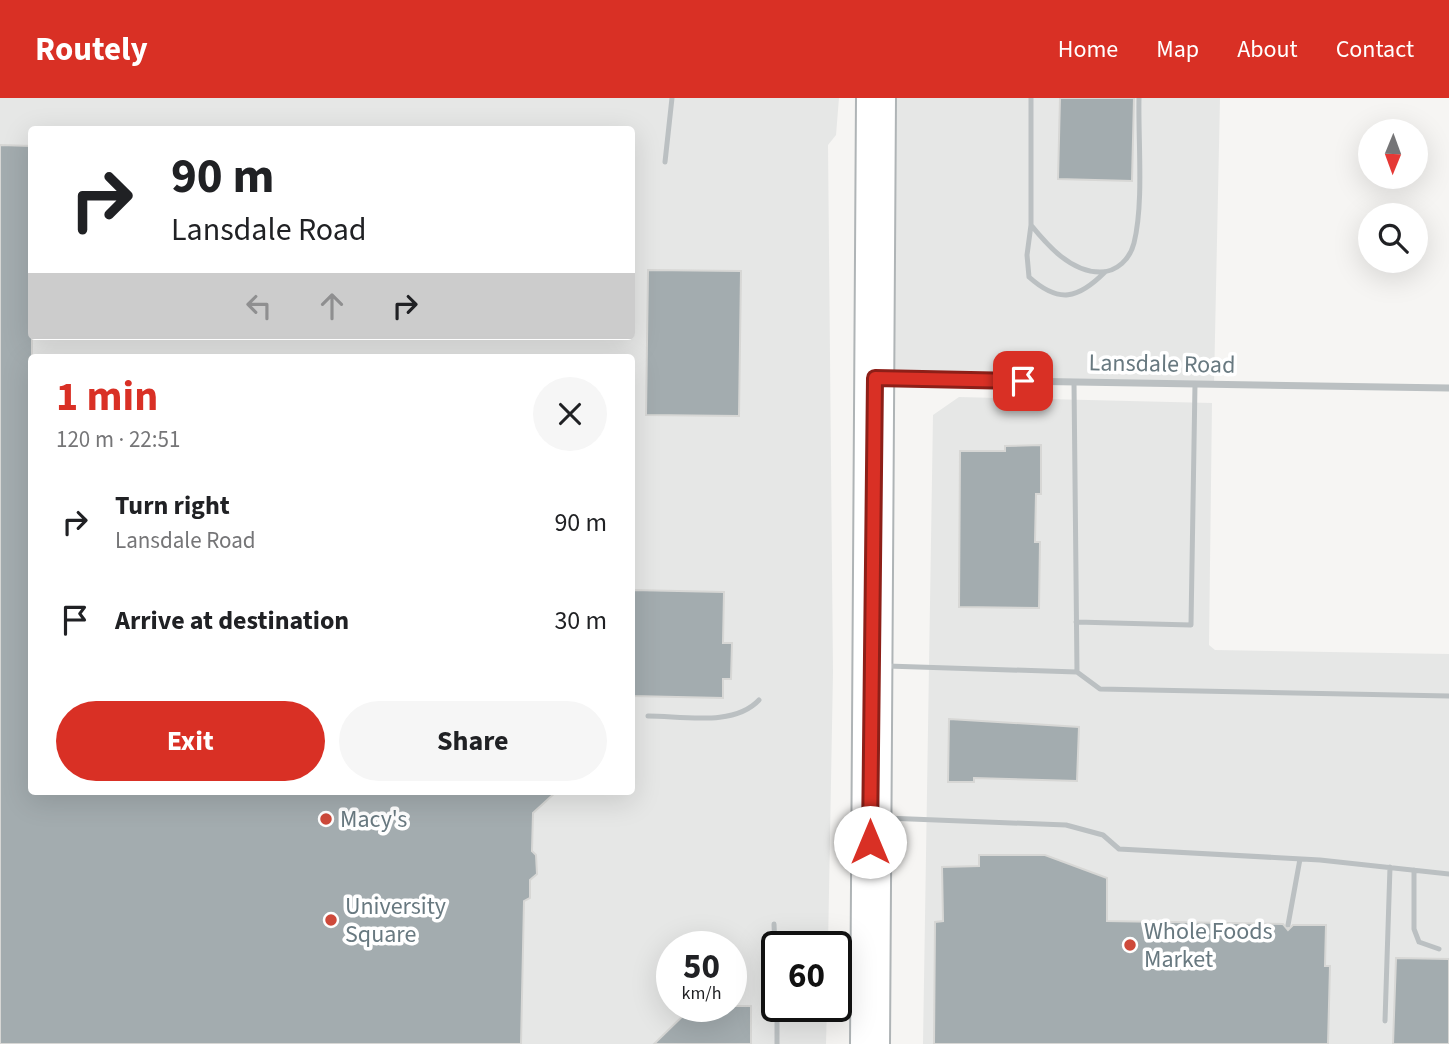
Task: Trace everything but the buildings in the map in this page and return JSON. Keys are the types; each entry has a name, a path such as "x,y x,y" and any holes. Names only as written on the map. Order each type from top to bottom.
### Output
{"main road":[{"path":"870,1044 876,98"}],"street":[{"name":"Lansdale Road","path":"875,378 1449,388"}],"lane":[{"path":"665,162 672,98"},
{"path":"1031,98 1031,225 1027,255 1029,277 1043,290 1072,296 1091,286 1105,272 1121,265 1133,245 1137,221 1139,98"},
{"path":"1031,225 1059,254 1081,269 1105,272"},
{"path":"1074,382 1077,672"},
{"path":"1076,622 1191,625 1195,384"},
{"path":"872,666 1077,672 1100,689 1449,696"},
{"path":"648,716 727,717 750,710 759,700"},
{"path":"870,817 1066,825 1103,835 1119,849 1300,859 1449,874"},
{"path":"1287,925 1300,859"},
{"path":"1385,1021 1390,867"},
{"path":"1414,870 1414,929 1419,942 1439,949"},
{"path":"774,924 774,931"},
{"path":"777,1044 778,1022"}],"shaded area":[{"name":"University Square","path":"0,98 839,98 836,135 828,145 833,672 828,931 761,931 761,1022 827,1022 826,1044 0,1044"},
{"path":"878,98 1220,98 1214,384 875,378"},
{"path":"959,397 1212,403 1209,645 1215,650 1449,654 1449,1044 923,1044 933,415"}],"place":[{"name":"Macy's","path":"326,819"},
{"name":"University Square","path":"331,920"},
{"name":"Whole Foods Market","path":"1130,945"}],"route":[{"path":"870,842 875,378 1023,381"}]}
